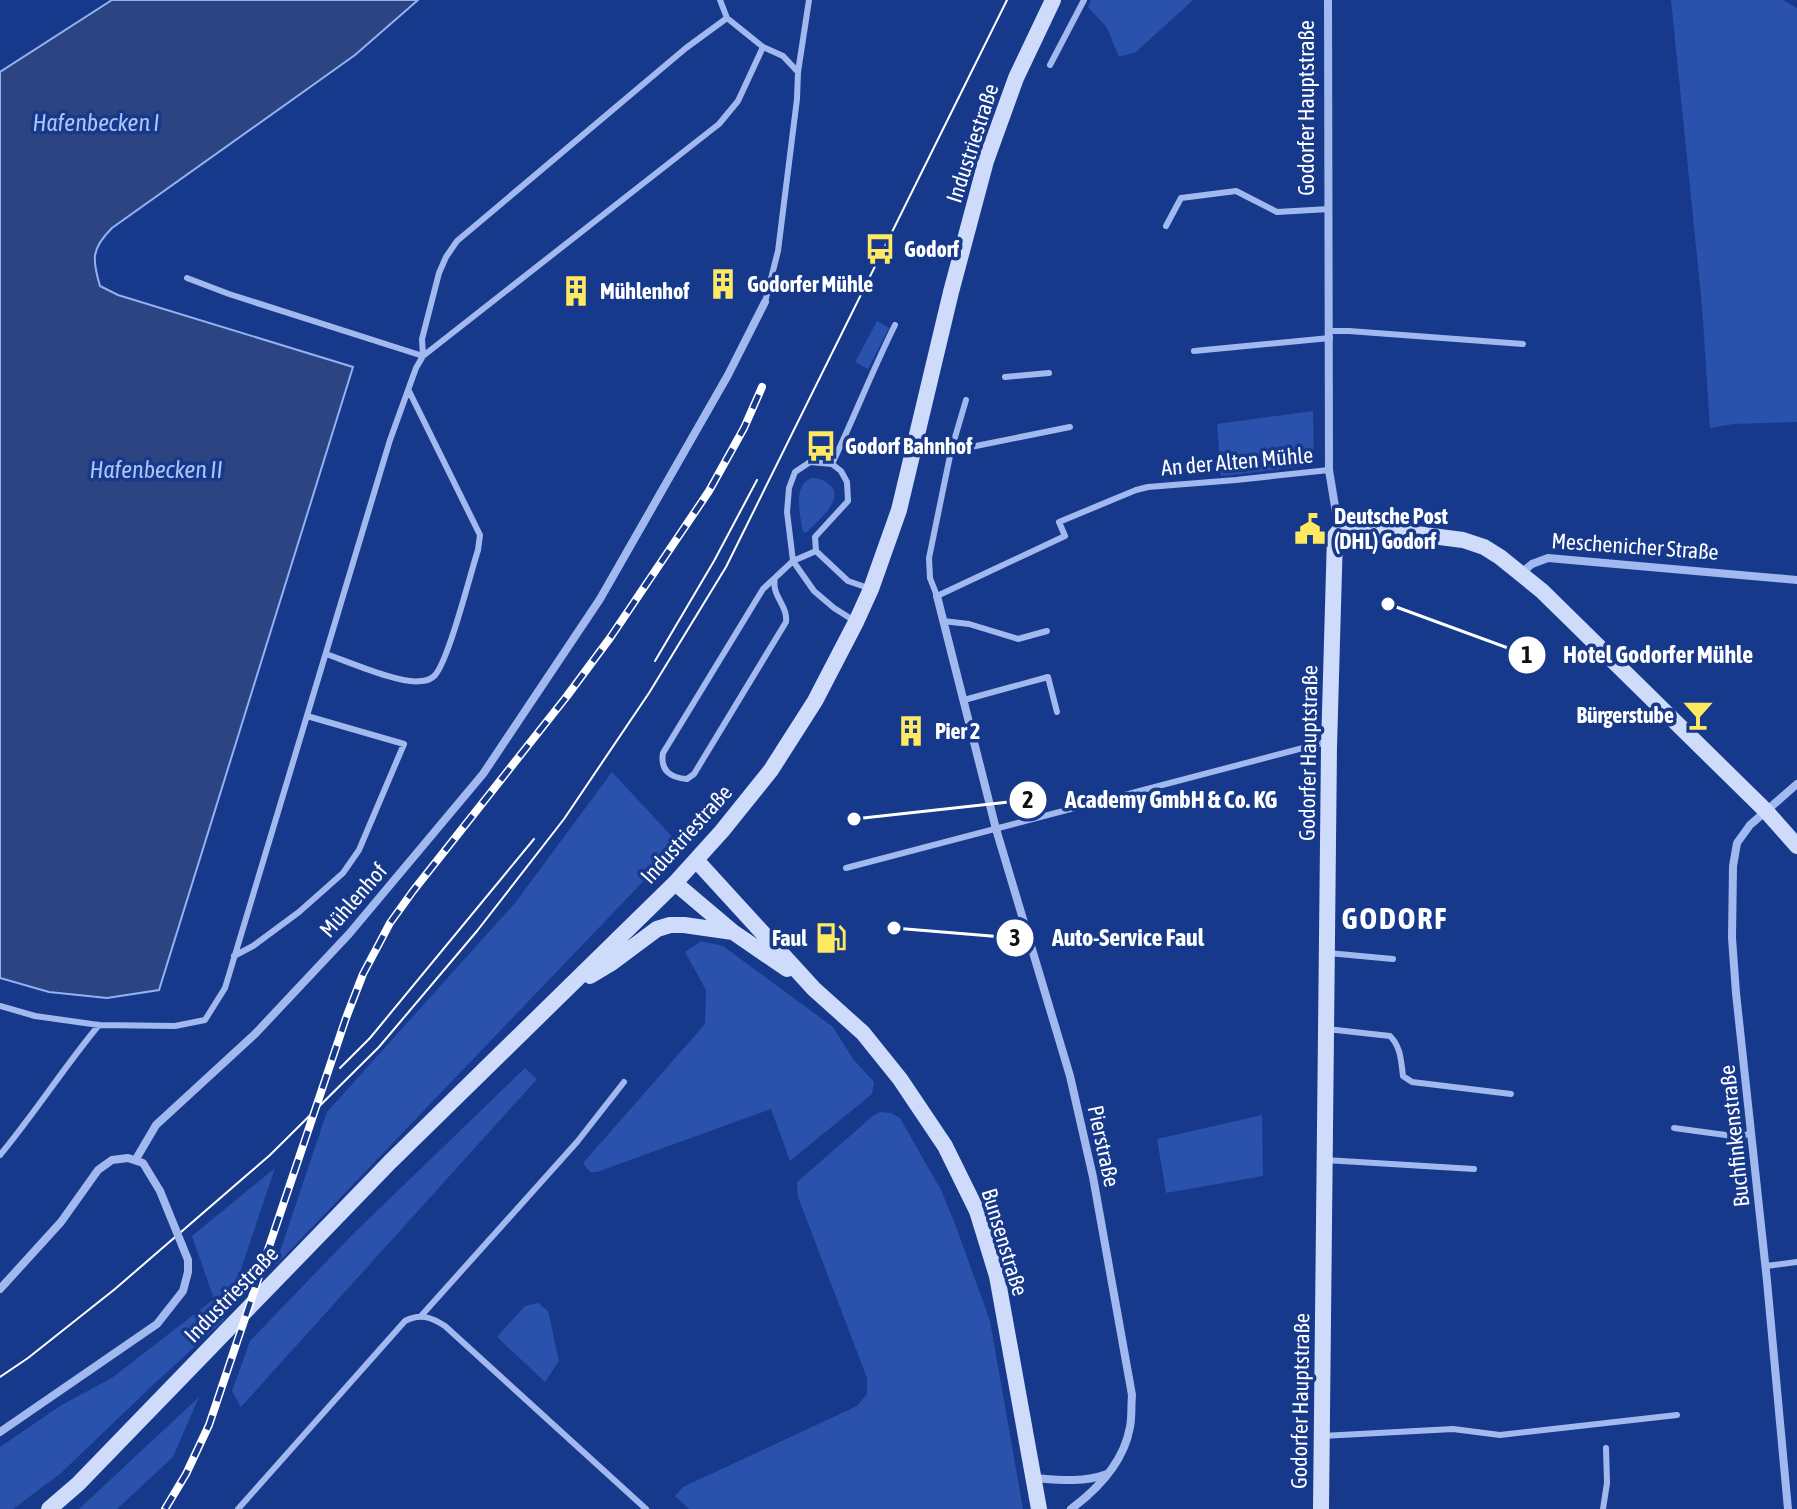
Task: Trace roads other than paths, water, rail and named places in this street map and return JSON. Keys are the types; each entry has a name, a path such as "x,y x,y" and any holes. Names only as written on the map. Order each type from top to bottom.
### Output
{"main road":[{"name":"Industriestraße","path":"49,1509 78,1484 390,1162 675,883 771,770 815,701 871,589 899,510 986,161 1016,78 1053,0"},
{"path":"1339,531 1393,531 1463,540 1484,547 1521,573 1766,811 1797,846"},
{"name":"Godorfer Hauptstraße","path":"1321,1509 1329,742 1333,542 1339,531"},
{"name":"Bunsenstraße","path":"696,860 814,989 863,1033 900,1079 945,1146 977,1211 997,1276 1039,1509"},
{"name":"Bunsenstraße","path":"675,883 733,932 814,989"},
{"name":"Bunsenstraße","path":"568,990 657,929 684,925 733,932"}],"street":[{"name":"Godorfer Hauptstraße","path":"1328,0 1329,470 1339,531"},
{"name":"Mühlenhof","path":"136,1159 156,1125 255,1034 349,934 483,774 600,599 728,375 765,302"},
{"name":"Meschenicher Straße","path":"1521,573 1532,564 1548,558 1797,580"},
{"name":"Pierstraße","path":"937,596 996,829 1070,1076 1093,1177 1132,1395 1130,1426 1125,1444 1108,1473 1086,1498 1071,1509"},
{"name":"Buchfinkenstraße","path":"1788,1509 1732,938 1733,866 1737,843 1750,825 1797,784"},
{"path":"0,1289 61,1222 98,1170 112,1160 128,1158 143,1163 160,1191 188,1260 183,1291 157,1324 0,1432"},
{"path":"1034,1478 1069,1481 1094,1479 1108,1473"}],"lane":[{"path":"720,0 727,18 763,47 783,56 798,72"},
{"name":"Mühlenhof","path":"765,302 778,251 809,0"},
{"path":"1050,65 1084,0"},
{"path":"0,1006 35,1016 99,1025 175,1026 205,1020 225,988 390,440 423,356 422,339 446,257 457,241 686,48 727,18"},
{"path":"423,356 719,124 738,101 763,47"},
{"path":"1166,226 1181,198 1236,191 1277,212 1329,209"},
{"path":"187,278 423,356"},
{"path":"832,464 895,325"},
{"path":"1194,351 1349,331 1523,344"},
{"path":"1005,377 1049,373"},
{"path":"326,654 402,679 421,681 433,678 446,653 480,535 409,391"},
{"path":"937,596 930,578 929,558 951,451 966,400"},
{"path":"951,451 1070,427"},
{"path":"856,622 814,591 793,561 787,512 789,488 795,472 810,462 832,464 841,471 847,482 848,501 815,537 816,551 848,581 871,589"},
{"name":"An der Alten Mühle","path":"937,596 1065,536 1059,522 1148,487 1329,470"},
{"path":"775,578 773,587 786,613 786,622 694,774 687,779 676,778 665,771 663,753 763,589 793,561 816,551"},
{"path":"943,621 969,624 1018,639 1047,631"},
{"path":"964,700 1048,677 1057,712"},
{"path":"234,956 299,912 343,873 359,850 404,744 307,716"},
{"path":"846,868 1329,742"},
{"path":"1328,953 1393,959"},
{"path":"0,1155 99,1025"},
{"path":"1327,1029 1390,1036 1400,1050 1403,1076 1412,1082 1511,1094"},
{"path":"421,1316 577,1142 624,1082"},
{"path":"1674,1128 1733,1136 1752,1134"},
{"path":"1325,1160 1474,1169"},
{"path":"1766,1266 1797,1262"},
{"path":"238,1509 405,1321 414,1316 430,1317 445,1326 646,1509"},
{"path":"1321,1436 1453,1429 1500,1435 1677,1415"},
{"path":"1603,1509 1607,1483 1606,1448"}],"water":[{"name":"Hafenbecken II","path":"112,0 418,0 355,55 112,228 97,248 95,261 100,286 118,295 353,367 159,990 107,998 49,992 0,978 0,72"}],"tram line":[{"path":"0,1377 115,1289 270,1155 379,1047 477,931 564,819 649,693 726,567 1007,0"},
{"path":"655,661 757,480"},
{"path":"340,1068 370,1038 534,839"}],"railway":[{"path":"165,1509 209,1425 346,1018 363,974 390,923 610,638 709,491 744,428 762,387"}],"place":[{"name":"Godorf","path":"880,249"},
{"name":"Godorfer Mühle","path":"723,284"},
{"name":"Mühlenhof","path":"576,291"},
{"name":"Godorf Bahnhof","path":"821,446"},
{"name":"Deutsche Post (DHL) Godorf","path":"1310,529"},
{"name":"Hotel Godorfer Mühle","path":"1388,604"},
{"name":"Bürgerstube","path":"1698,715"},
{"name":"Pier 2","path":"911,731"},
{"name":"Academy GmbH & Co. KG","path":"854,819"},
{"name":"Auto-Service Faul","path":"894,928"},
{"name":"Faul","path":"831,938"}],"district":[{"name":"GODORF","path":"1395,919"}],"water label":[{"name":"Hafenbecken I","path":"96,123"}]}
